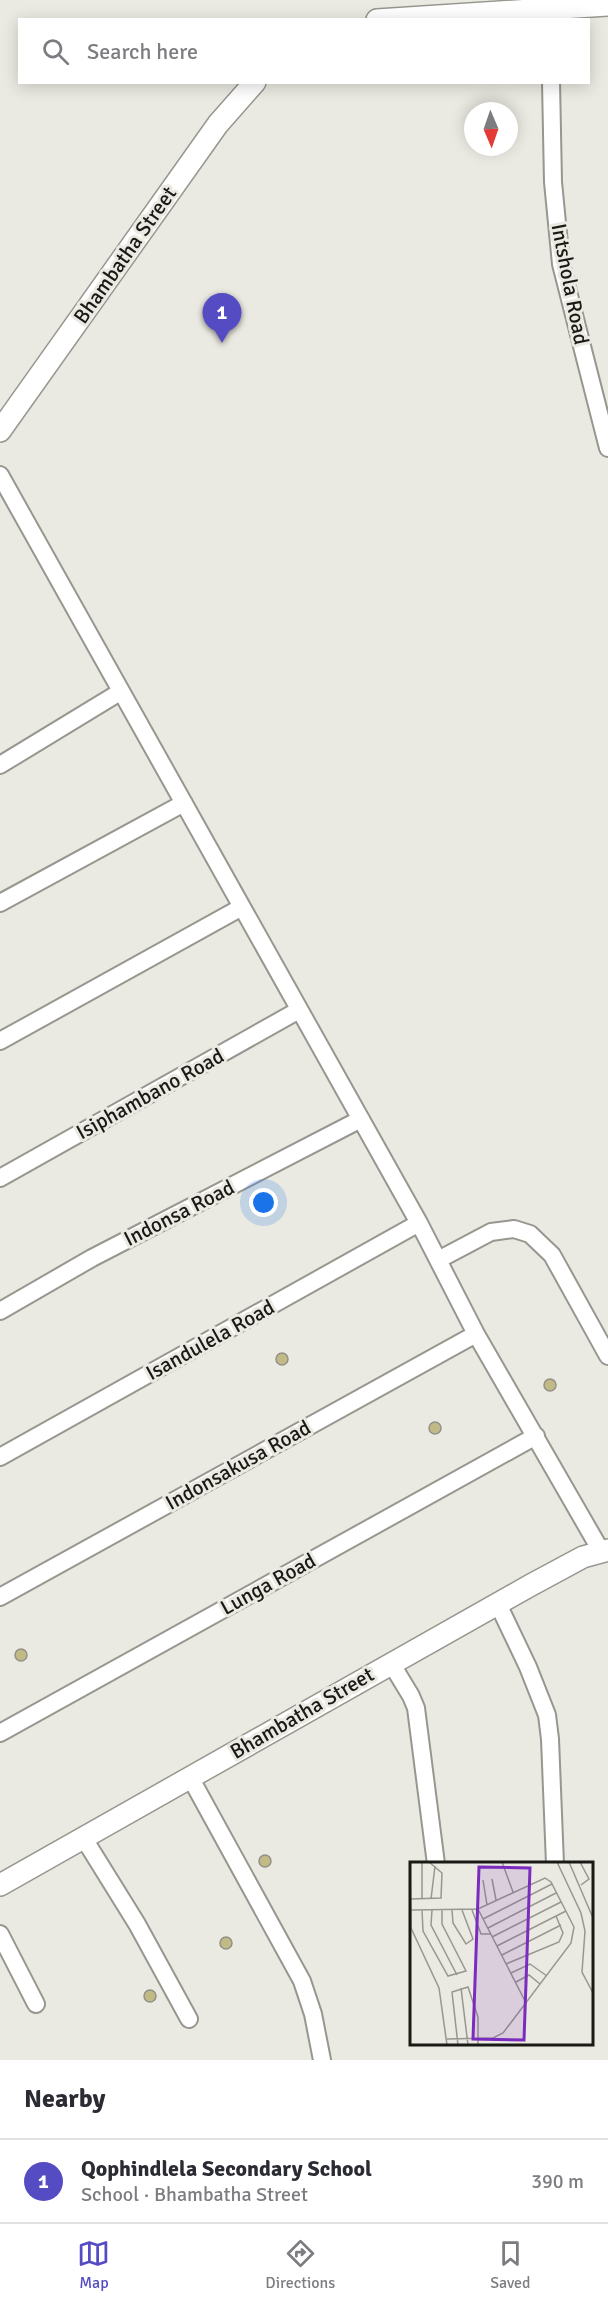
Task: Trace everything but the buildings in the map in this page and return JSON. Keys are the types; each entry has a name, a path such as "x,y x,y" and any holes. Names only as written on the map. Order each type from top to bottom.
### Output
{"street":[{"path":"400,18 608,5"},
{"name":"Bhambatha Street","path":"0,431 218,124 253,84"},
{"name":"Intshola Road","path":"551,84 553,182 561,264 608,448"},
{"path":"0,475 419,1223 476,1334 604,1550"},
{"path":"0,765 120,692"},
{"path":"0,903 184,803"},
{"path":"0,1041 242,907"},
{"name":"Isiphambano Road","path":"0,1178 299,1010"},
{"name":"Indonsa Road","path":"0,1311 92,1257 361,1119"},
{"name":"Isandulela Road","path":"0,1457 419,1223"},
{"path":"438,1260 491,1232 514,1229 530,1234 552,1255 608,1356"},
{"name":"Indonsakusa Road","path":"0,1597 476,1334"},
{"name":"Lunga Road","path":"0,1733 536,1436"},
{"name":"Bhambatha Street","path":"0,1885 391,1663 583,1557 604,1550"},
{"path":"498,1604 528,1667 547,1715 555,1862"},
{"path":"391,1663 411,1695 416,1708 436,1862"},
{"path":"190,1777 302,1981 313,2014 322,2060"},
{"path":"83,1837 137,1924 189,2019"},
{"path":"0,1934 36,2004"}],"place":[{"name":"Qophindlela Secondary School","path":"222,343"}]}
